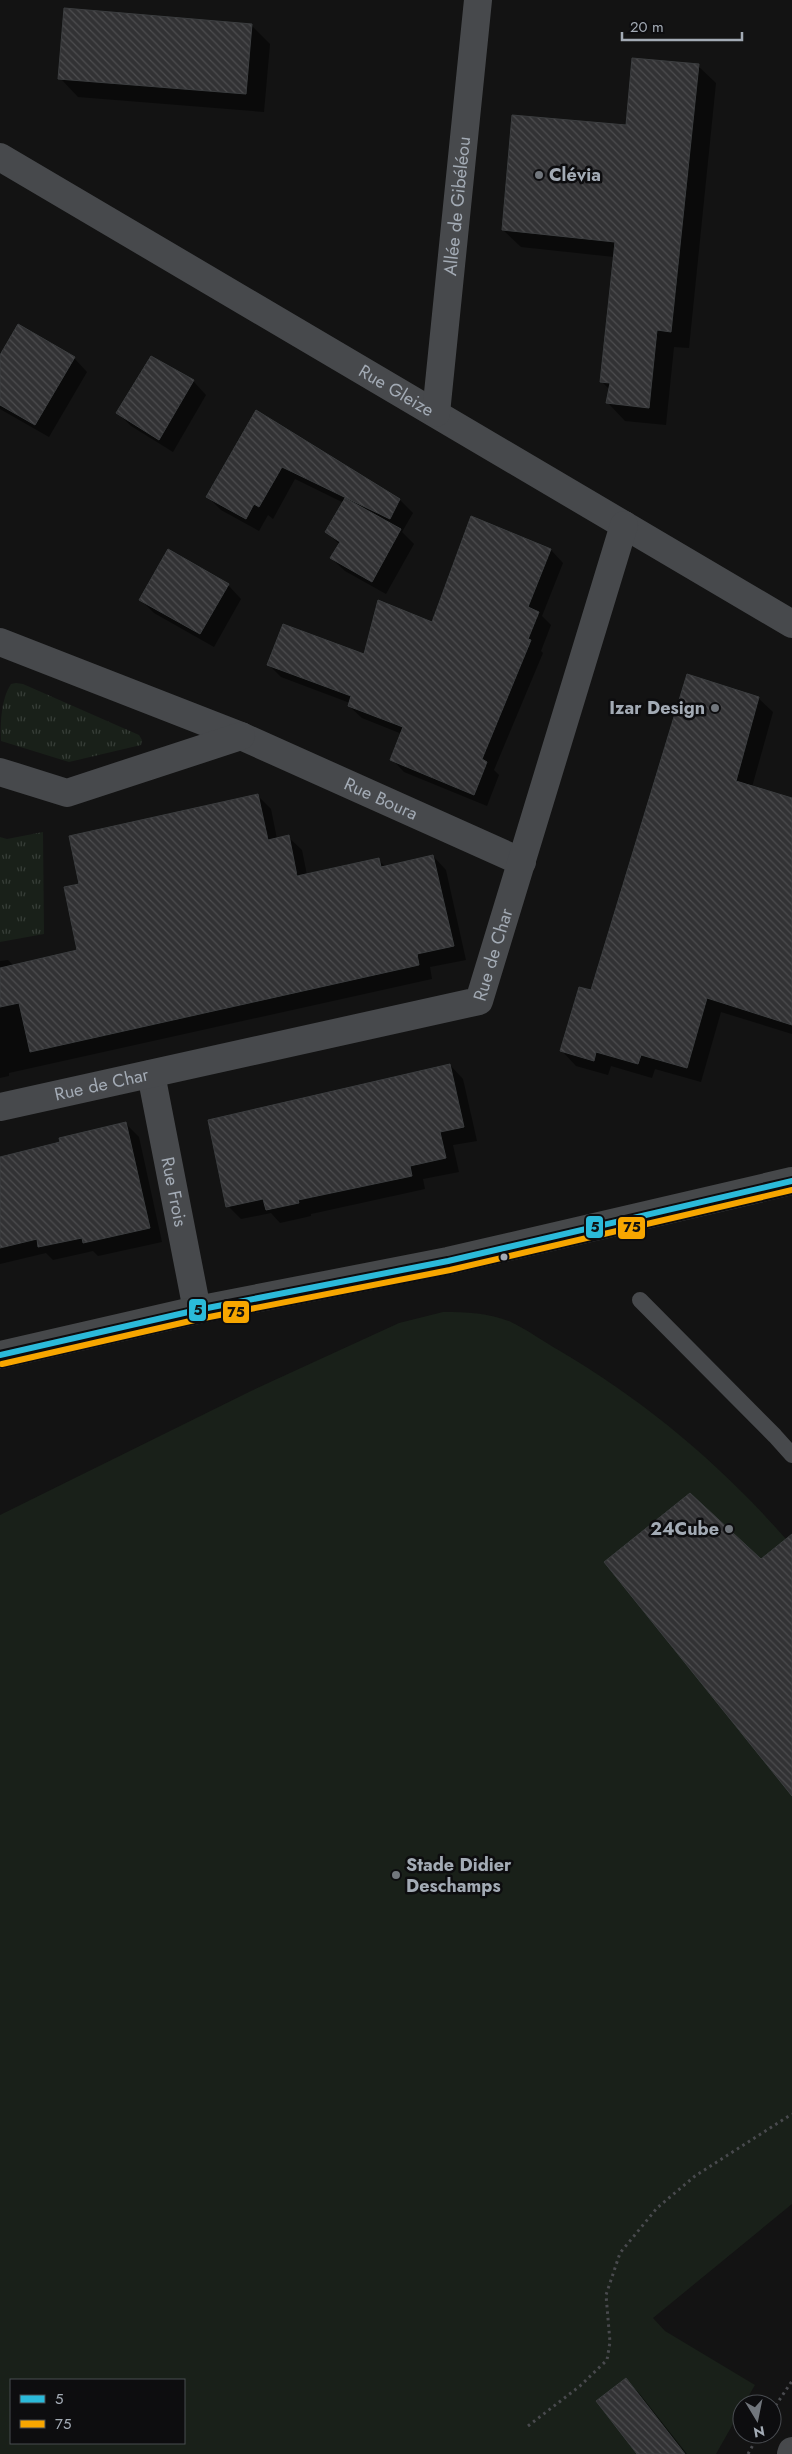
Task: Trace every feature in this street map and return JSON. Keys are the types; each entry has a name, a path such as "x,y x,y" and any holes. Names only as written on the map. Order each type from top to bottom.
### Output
{"main road":[{"path":"0,1355 197,1310 448,1261 792,1181"}],"street":[{"name":"Allée de Gibéléou","path":"436,413 478,0"},
{"name":"Rue Gleize","path":"0,157 792,624"},
{"name":"Rue de Char","path":"0,1107 479,1001 624,525"},
{"name":"Rue Boura","path":"1,646 240,736 522,862"},
{"path":"0,772 67,793 240,736"},
{"name":"Rue Frois","path":"151,1074 197,1310"}],"lane":[{"path":"640,1300 792,1455"}],"path":[{"path":"528,2426 580,2386 607,2360 610,2342 606,2295 620,2253 657,2208 695,2176 792,2114"},
{"path":"782,2396 792,2381"}],"green space":[{"path":"11,684 23,684 139,735 142,740 141,745 69,762 1,741 3,704"},
{"path":"43,832 44,934 0,942 0,837 7,839"},
{"name":"Stade Didier Deschamps","path":"443,1312 460,1312 495,1317 511,1322 624,1392 684,1439 712,1464 740,1490 792,1546 792,2204 653,2318 665,2331 755,2385 750,2394 732,2394 732,2426 716,2454 0,2454 0,1515 251,1391 399,1323"}],"building":[{"path":"64,8 252,24 246,94 58,79"},
{"path":"632,58 699,64 671,332 657,330 649,408 606,403 610,383 600,382 615,242 502,230 512,115 626,125"},
{"path":"18,324 75,357 35,425 0,405 0,355"},
{"path":"151,356 194,380 159,440 116,413"},
{"path":"256,410 400,499 390,519 282,467 259,507 254,504 246,519 206,497"},
{"path":"345,498 401,529 372,582 330,558 340,542 325,532"},
{"path":"471,516 551,549 528,607 539,612 528,639 531,640 482,759 487,762 474,795 390,760 403,727 348,706 351,696 267,665 283,624 364,654 378,600 432,622"},
{"path":"168,549 229,584 200,634 139,600"},
{"path":"687,674 759,697 736,781 792,798 792,1025 707,998 687,1068 641,1055 638,1064 596,1052 594,1061 560,1051 579,987 591,990"},
{"path":"258,794 268,840 289,835 297,876 379,858 381,867 433,855 454,946 417,954 419,965 30,1052 19,1003 0,1007 0,968 77,950 64,887 79,884 69,836"},
{"path":"450,1064 464,1127 440,1132 446,1158 410,1166 412,1176 298,1200 299,1203 266,1210 263,1199 226,1207 208,1120"},
{"path":"126,1122 150,1228 83,1243 82,1238 38,1247 37,1239 0,1248 0,1157 60,1142 59,1138"},
{"path":"690,1493 761,1559 792,1534 792,1796 604,1562"},
{"path":"626,2378 685,2454 637,2454 596,2401"}],"transit line":[{"name":"5","path":"0,1355 197,1310 448,1261 792,1181"},
{"name":"75","path":"2,1364 199,1319 450,1270 792,1190"}],"place":[{"name":"Clévia","path":"539,175"},
{"name":"Izar Design","path":"715,708"},
{"name":"24Cube","path":"729,1529"},
{"name":"Stade Didier Deschamps","path":"396,1875"}]}
